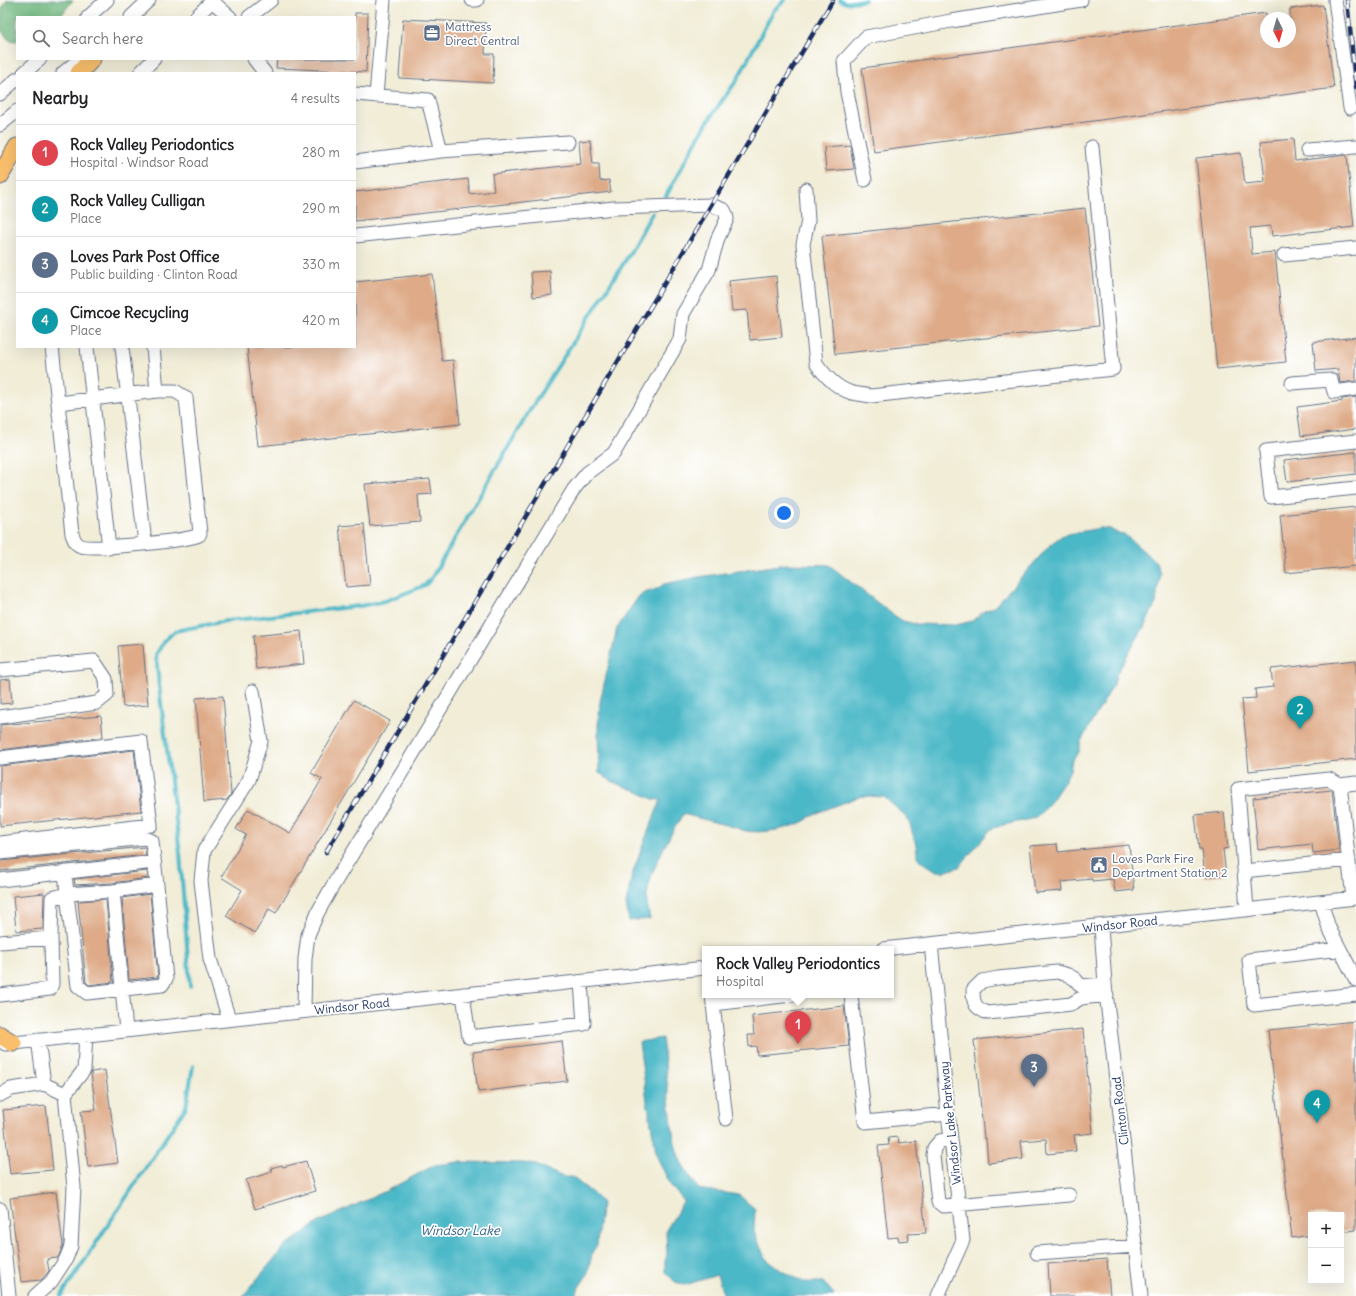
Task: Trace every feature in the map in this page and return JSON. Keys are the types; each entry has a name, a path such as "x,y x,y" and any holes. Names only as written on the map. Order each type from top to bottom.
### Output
{"main road":[{"path":"80,72 91,60"},
{"path":"0,176 16,149"}],"street":[{"path":"89,16 107,0"},
{"path":"132,16 149,0"},
{"path":"197,16 213,0 229,16"},
{"path":"250,16 271,0"},
{"path":"376,96 384,0"},
{"path":"472,0 477,0"},
{"path":"865,180 847,92 844,61 866,37 951,21 1081,0"},
{"path":"1335,0 1350,108"},
{"path":"25,72 39,60"},
{"path":"64,72 79,60"},
{"path":"141,72 153,60"},
{"path":"255,60 264,72"},
{"path":"0,94 16,80"},
{"path":"356,94 428,100 441,151"},
{"path":"0,125 16,112"},
{"path":"356,162 441,151 568,142"},
{"path":"806,189 808,221 803,244 816,363 825,376 837,386 852,393 871,396 1113,368 1092,146"},
{"path":"1306,150 1356,146"},
{"path":"304,1011 305,959 308,935 318,912 332,886 574,489 587,473 614,453 680,339 683,314 709,270 718,238 726,220 726,214 724,210 711,205 614,208 356,236"},
{"path":"1284,256 1356,248"},
{"path":"52,348 72,534 74,540 78,545 84,547 109,548 197,536 200,533 186,398 175,391 157,391 58,403"},
{"path":"87,348 109,548"},
{"path":"122,348 145,543"},
{"path":"153,348 157,391"},
{"path":"1292,383 1331,380 1334,392 1356,390"},
{"path":"1356,441 1266,451 1271,497 1356,488"},
{"path":"0,670 94,661 106,679 107,695 97,703 0,717"},
{"path":"229,1019 210,959 201,881 204,851 249,780 261,741 253,690"},
{"path":"0,758 141,741 151,825 0,843"},
{"path":"1246,910 1238,789 1328,779 1340,785 1356,783"},
{"path":"1340,785 1355,898"},
{"path":"0,852 145,838 152,841 166,978 162,985 87,993 78,986 65,872"},
{"path":"1244,871 1349,860"},
{"path":"0,880 154,862"},
{"path":"0,995 50,989 52,984 52,898 67,894 113,891 157,885"},
{"path":"113,891 126,1030"},
{"name":"Windsor Road","path":"894,948 1355,898"},
{"path":"1321,902 1329,928 1356,980"},
{"name":"Clinton Road","path":"1101,926 1106,990 1141,1296"},
{"path":"0,942 51,938"},
{"name":"Windsor Lake Parkway","path":"931,944 948,1114 963,1240 938,1296"},
{"path":"1340,949 1249,960 1254,1005 1356,994"},
{"name":"Windsor Road","path":"3,1042 86,1035 702,968"},
{"path":"1057,972 1075,979 1081,986 1106,990 1081,998 1071,1004 988,1012 979,1009 973,1000 973,990 982,982 998,978 1057,972"},
{"path":"463,994 469,1037 584,1024 581,982"},
{"path":"726,1119 712,1000 744,998"},
{"path":"851,998 865,1122 948,1114"},
{"path":"35,1296 51,1282 66,1259 71,1246 74,1187 65,1094 84,1070 86,1035"},
{"path":"38,1040 44,1084"},
{"path":"0,1095 11,1089 44,1084 65,1094"},
{"path":"951,1139 940,1141 934,1148 933,1155 938,1202 943,1206 1069,1195"},
{"path":"0,1209 9,1296"},
{"path":"1037,1254 1136,1246"}],"green space":[{"path":"7,0 73,0 61,16 16,16 16,41 9,40 1,30 2,9"}],"water":[{"path":"1100,528 1110,529 1117,533 1124,534 1156,562 1160,573 1156,603 1116,675 1114,684 1081,741 1079,752 1072,760 1070,770 1064,782 1052,800 1036,818 991,829 959,867 947,871 937,871 920,861 909,821 884,797 863,796 812,815 806,820 787,828 765,832 744,831 683,814 654,869 647,893 647,904 650,919 629,921 626,904 632,875 661,800 652,799 615,783 599,773 598,726 600,702 617,628 639,596 643,593 657,589 664,584 698,577 787,564 829,565 903,621 915,624 956,625 972,621 984,611 994,607 1052,543 1063,535"},
{"path":"662,1038 675,1145 682,1163 698,1189 739,1195 755,1209 754,1232 766,1259 782,1271 804,1282 823,1282 834,1294 834,1296 724,1296 717,1275 685,1285 675,1282 665,1272 665,1261 667,1255 666,1230 684,1201 671,1186 657,1157 647,1101 639,1042"},
{"name":"Windsor Lake","path":"459,1162 524,1163 536,1165 563,1177 572,1177 596,1196 602,1203 597,1245 593,1251 587,1275 579,1287 576,1296 243,1296 284,1247 319,1222 386,1191 435,1165"}],"building":[{"path":"1323,5 1334,88 874,151 862,68 1260,14 1260,48 1296,48 1296,12 1290,12 1290,9"},
{"path":"355,13 368,13 366,72 276,68 277,60 356,60"},
{"path":"403,19 486,23 485,54 494,54 493,83 399,78"},
{"path":"1293,139 1295,161 1347,155 1354,227 1272,236 1271,226 1250,228 1252,254 1275,252 1286,362 1217,369 1196,158 1241,153 1245,184 1265,182 1261,142"},
{"path":"590,140 593,164 599,164 600,181 609,180 611,192 356,221 356,192 468,179 470,194 494,191 492,174 581,164 579,141"},
{"path":"850,145 854,169 826,171 824,147"},
{"path":"1085,208 1098,326 835,354 822,236"},
{"path":"550,271 552,295 533,297 531,272"},
{"path":"432,274 442,361 453,360 460,424 258,446 247,348 356,348 356,282"},
{"path":"776,276 782,337 750,340 747,310 732,311 729,281"},
{"path":"1356,337 1356,381 1340,383 1338,369 1316,371 1313,342"},
{"path":"1356,397 1356,429 1301,436 1297,407 1342,401 1342,399"},
{"path":"1356,452 1356,474 1287,482 1284,460"},
{"path":"430,479 432,494 418,495 420,522 370,526 365,484"},
{"path":"1356,507 1356,566 1286,573 1280,515"},
{"path":"364,524 370,585 346,587 339,526"},
{"path":"301,631 304,664 256,669 253,636"},
{"path":"143,644 148,705 123,707 118,646"},
{"path":"1356,660 1356,759 1249,771 1242,699 1256,698 1255,689 1273,687 1271,669"},
{"path":"10,679 12,703 0,704 0,680"},
{"path":"223,696 231,794 227,800 204,802 196,698"},
{"path":"354,700 390,721 276,913 269,909 255,933 226,916 242,890 221,877 246,835 236,829 248,809 290,833 322,779 311,773"},
{"path":"101,716 103,737 0,750 0,725"},
{"path":"134,750 141,811 0,826 0,766"},
{"path":"1332,790 1339,850 1313,853 1312,844 1258,850 1253,798"},
{"path":"1224,812 1228,848 1223,849 1226,875 1205,877 1202,849 1199,849 1195,815"},
{"name":"Loves Park Fire Department Station 2","path":"1057,844 1058,852 1129,845 1134,890 1115,892 1113,879 1092,881 1092,879 1061,882 1062,891 1035,893 1030,846"},
{"path":"145,847 146,855 0,871 0,861"},
{"path":"147,871 148,878 112,883 75,885 74,879"},
{"path":"44,893 43,929 16,931 13,896"},
{"path":"150,894 158,977 129,980 122,898"},
{"path":"106,899 113,982 89,985 86,982 78,901"},
{"path":"844,1006 849,1046 757,1055 756,1046 749,1047 748,1035 754,1035 752,1016"},
{"path":"1356,1021 1356,1230 1344,1232 1344,1212 1308,1212 1308,1235 1292,1238 1268,1030"},
{"path":"1083,1029 1093,1133 1074,1135 1076,1151 1047,1154 1046,1139 1021,1141 1023,1159 988,1163 974,1040"},
{"path":"562,1041 567,1081 478,1092 473,1052"},
{"path":"105,1070 118,1163 88,1167 81,1111 96,1110 91,1073"},
{"path":"46,1106 53,1170 10,1174 3,1110"},
{"path":"898,1137 899,1143 916,1141 926,1233 908,1234 909,1240 899,1241 898,1237 888,1238 878,1146 889,1145 888,1138"},
{"path":"306,1161 315,1191 255,1209 246,1180 272,1172 271,1168 282,1165 283,1167"},
{"path":"56,1192 63,1245 57,1258 47,1259 49,1271 41,1280 21,1282 10,1198"},
{"path":"1107,1259 1110,1296 1050,1296 1048,1264"}],"waterway":[{"path":"666,196 700,134 737,80 774,10 785,0"},
{"path":"840,0 846,3 865,0"},
{"path":"190,986 180,853 156,655 164,641 175,631 226,621 360,606 385,601 425,585 431,579 533,405 627,258 652,213"},
{"path":"61,1296 186,1107 193,1066"}],"railway":[{"path":"326,852 833,0"},
{"path":"1347,0 1356,87"}],"place":[{"name":"Mattress Direct Central","path":"432,33"},
{"name":"Rock Valley Culligan","path":"1300,729"},
{"name":"Loves Park Fire Department Station 2","path":"1099,865"},
{"name":"Rock Valley Periodontics","path":"798,1044"},
{"name":"Loves Park Post Office","path":"1034,1087"},
{"name":"Cimcoe Recycling","path":"1317,1123"}]}
